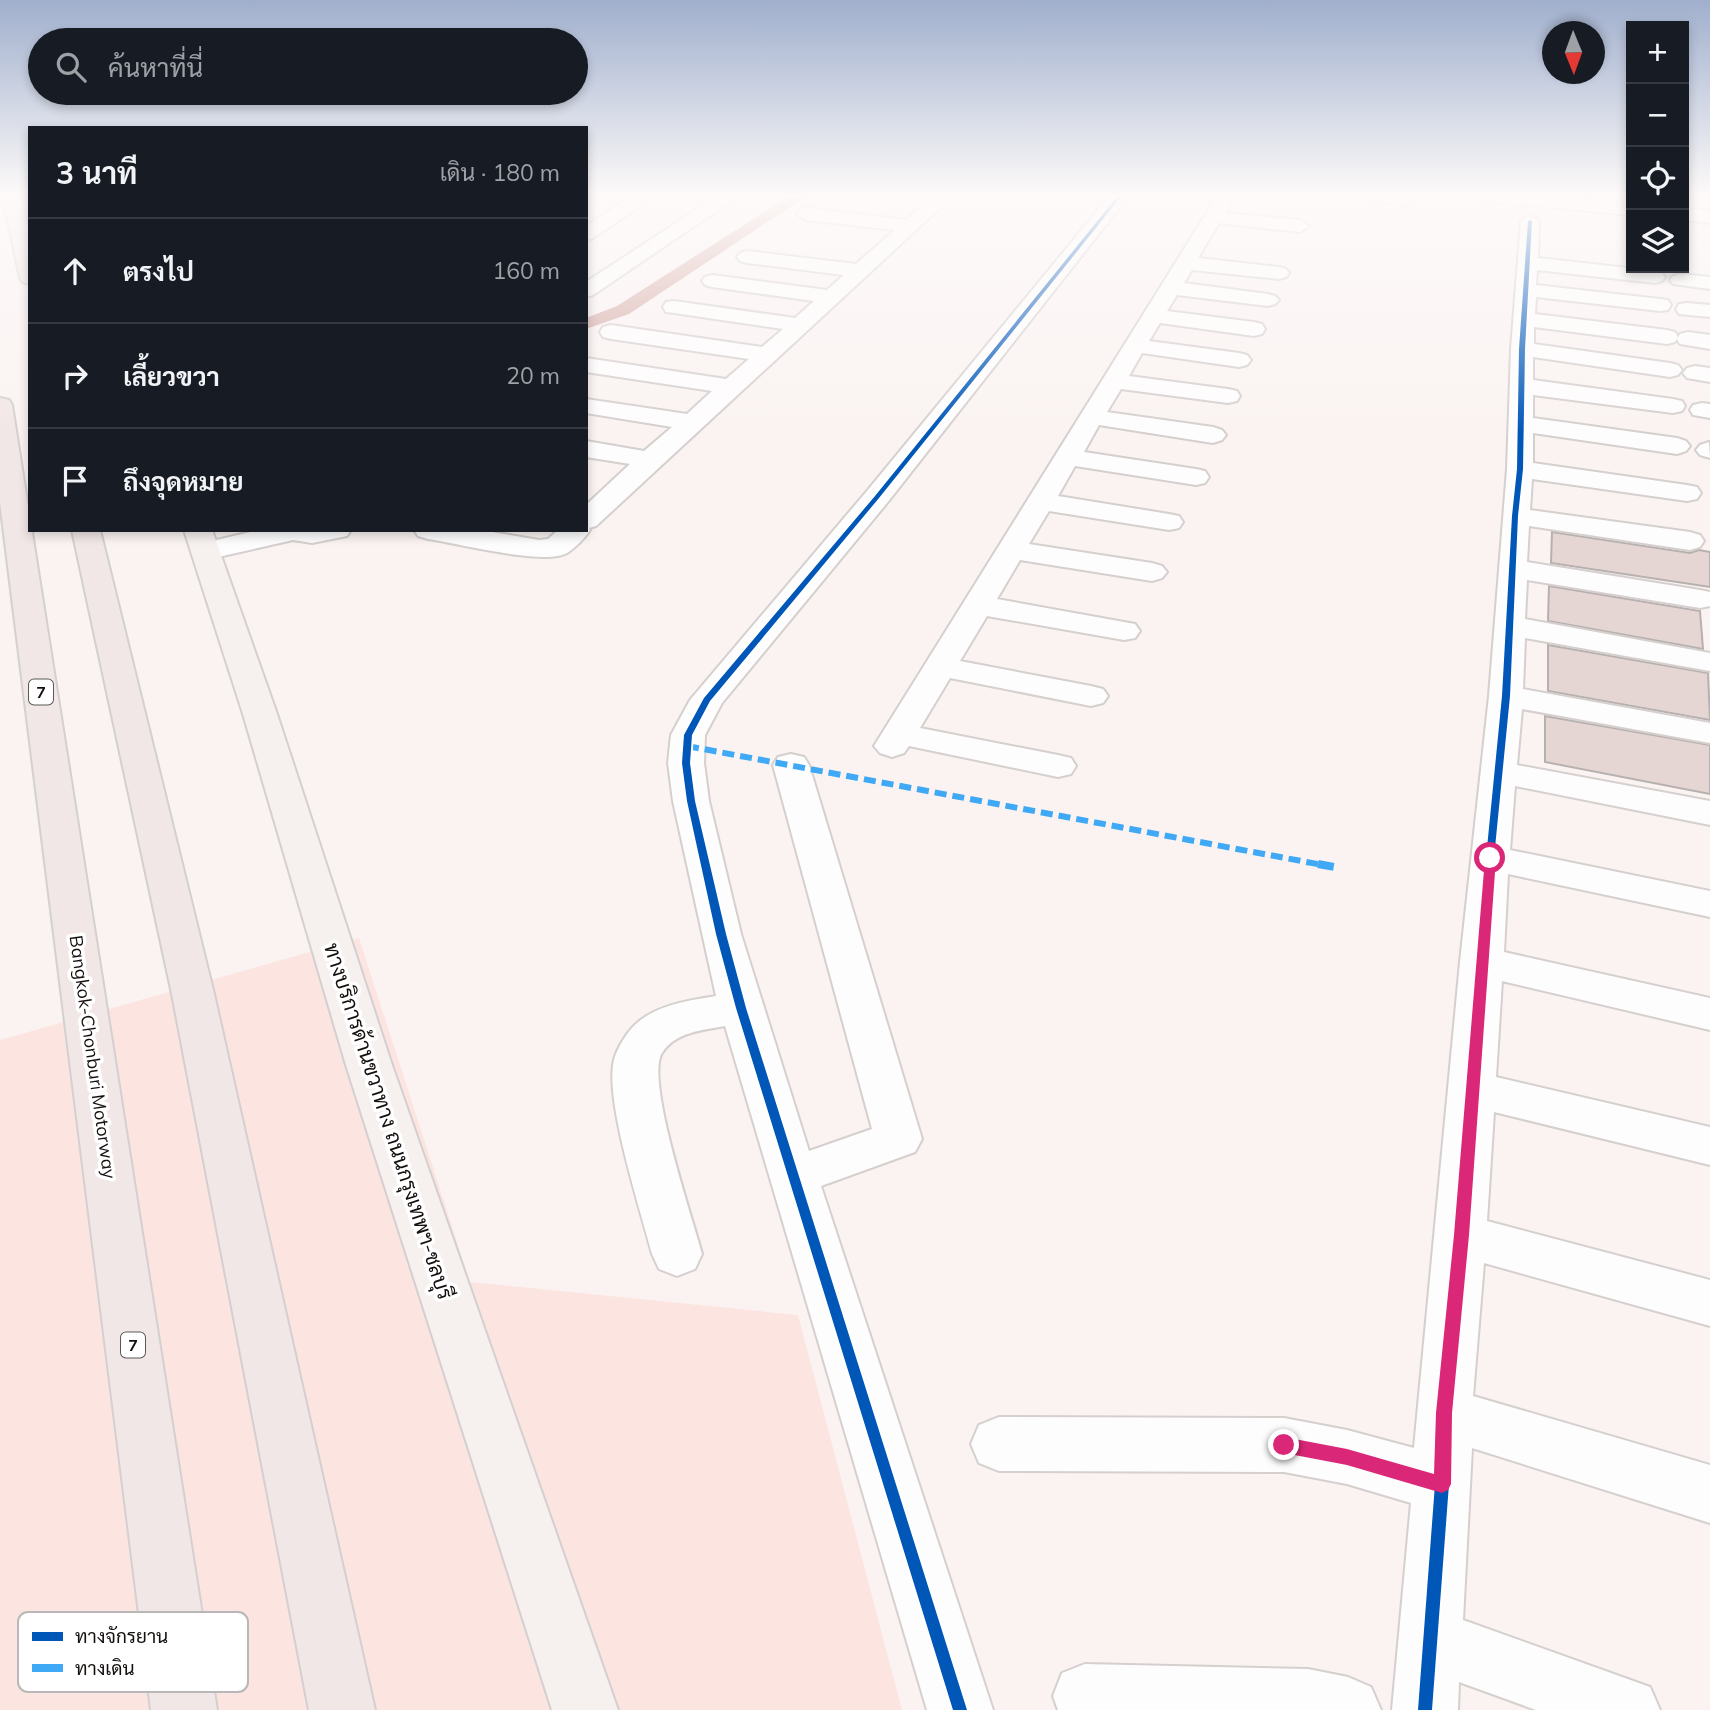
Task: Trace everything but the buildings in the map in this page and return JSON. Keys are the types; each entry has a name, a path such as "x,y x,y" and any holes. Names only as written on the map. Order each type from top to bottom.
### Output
{"highway":[{"name":"Bangkok-Chonburi Motorway","path":"0,405 170,1612"},
{"path":"86,532 193,994 342,1710"},
{"name":"Bangkok-Chonburi Motorway","path":"182,1692 184,1710"}],"main road":[{"name":"ทางบริการด้านขวาทาง ถนนกรุงเทพฯ-ชลบุรี","path":"202,541 264,727 369,1065 585,1710"}],"street":[{"path":"588,290 613,273"},
{"path":"588,518 858,273"},
{"path":"960,1710 741,1008 691,801 686,763 688,735 707,700 886,486 1058,273"},
{"path":"1058,766 896,740 1181,273"},
{"path":"1425,1710 1442,1484 1444,1413 1461,1235 1490,858 1507,695 1515,516 1520,469 1524,273"},
{"path":"1526,273 1672,406"},
{"path":"1526,273 1677,446"},
{"path":"1527,273 1670,370"},
{"path":"1528,273 1689,339"},
{"path":"1531,273 1660,305"},
{"path":"1564,273 1656,277"},
{"path":"1680,280 1710,283"},
{"path":"712,281 831,297"},
{"path":"1172,288 1268,300"},
{"path":"674,307 800,325"},
{"path":"1687,309 1710,311"},
{"path":"1155,316 1254,329"},
{"path":"611,332 767,355"},
{"path":"1137,346 1239,360"},
{"path":"588,365 731,387"},
{"path":"1116,381 1228,396"},
{"path":"588,406 691,422"},
{"path":"1094,416 1213,435"},
{"path":"588,449 650,460"},
{"path":"1068,457 1196,477"},
{"path":"1520,469 1687,493"},
{"path":"1040,501 1169,522"},
{"path":"1515,516 1690,541"},
{"path":"202,541 288,532"},
{"path":"302,532 324,532"},
{"path":"439,532 539,550 556,547 574,532"},
{"path":"1011,550 1152,572"},
{"path":"1514,569 1700,599"},
{"path":"978,605 1124,631"},
{"path":"1510,626 1707,662"},
{"path":"941,667 1091,696"},
{"path":"1507,695 1710,733"},
{"path":"791,765 898,1139 793,1175"},
{"path":"1499,772 1710,813"},
{"path":"1490,858 1710,904"},
{"path":"1482,962 1710,1014"},
{"path":"677,1254 635,1090 636,1061 646,1042 657,1030 684,1019 741,1008"},
{"path":"1472,1089 1710,1146"},
{"path":"1461,1235 1710,1303"},
{"path":"1444,1413 1710,1494"},
{"path":"999,1444 1284,1445 1347,1457 1442,1484"},
{"path":"1429,1640 1627,1710"},
{"path":"1085,1696 1308,1701 1348,1710"}],"shaded area":[{"path":"359,938 470,1282 798,1315 902,1710 0,1710 0,1040"}],"waterway":[{"path":"588,323 623,310 681,273"}],"marked path":[{"path":"687,746 1340,868"}],"cycle path":[{"path":"960,1710 741,1008 691,801 686,763 688,735 707,700 877,497 1058,273"},
{"path":"1425,1710 1442,1484 1444,1413 1506,696 1520,469 1522,349 1527,273"}],"route":[{"path":"1284,1445 1347,1457 1442,1484 1444,1413 1461,1235 1490,858"}]}
